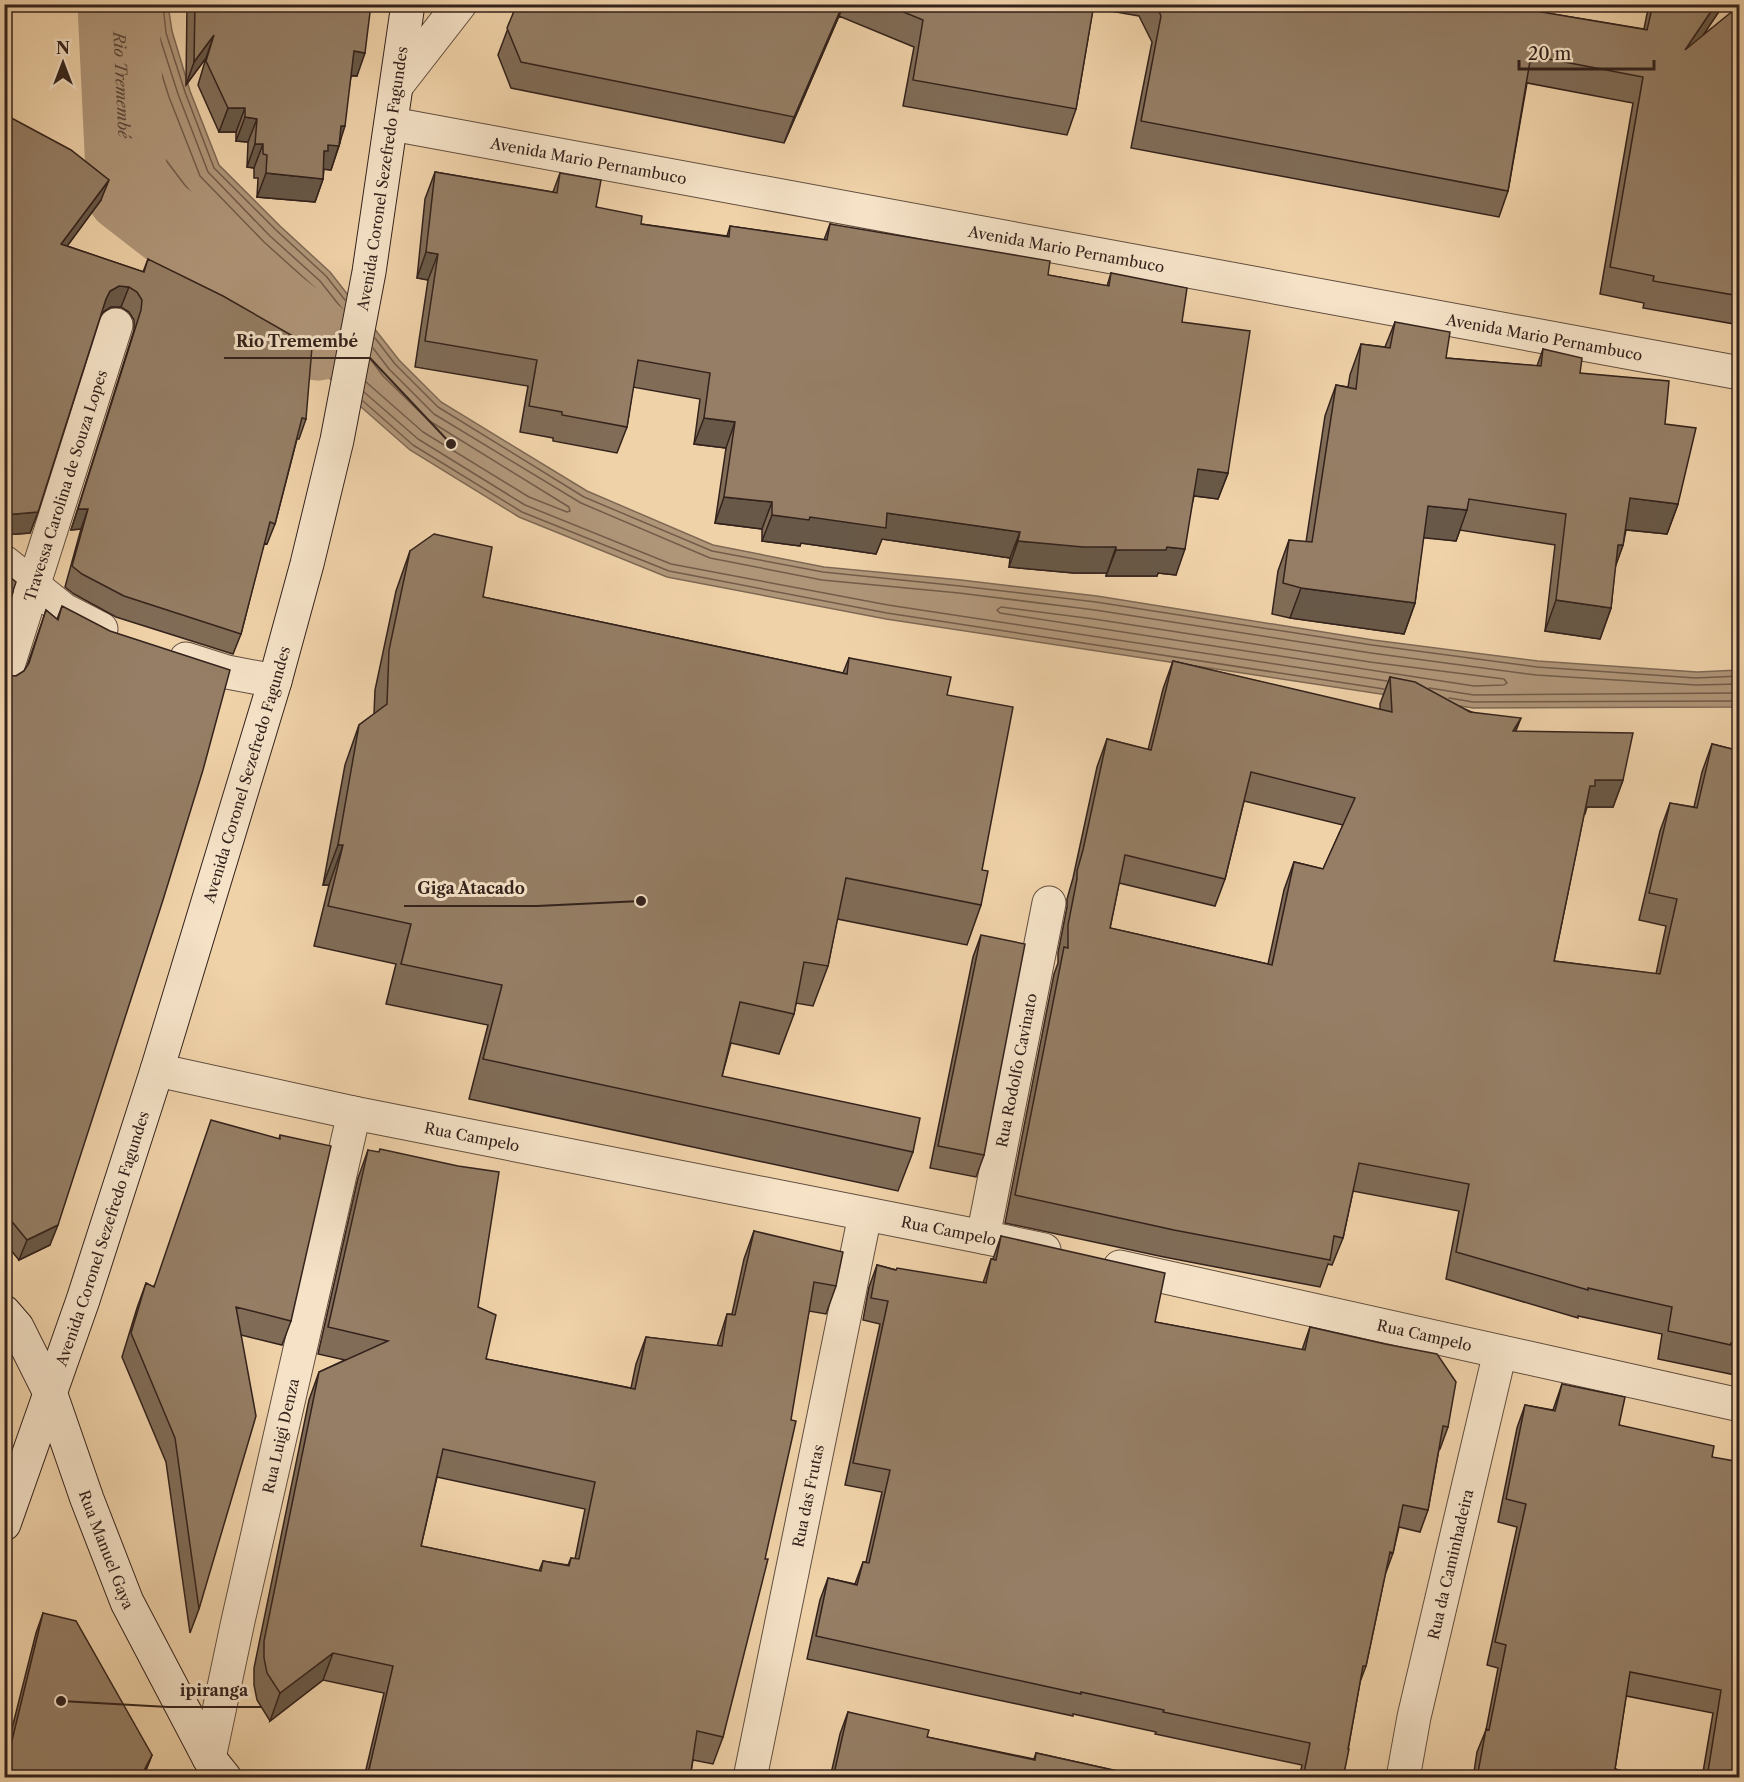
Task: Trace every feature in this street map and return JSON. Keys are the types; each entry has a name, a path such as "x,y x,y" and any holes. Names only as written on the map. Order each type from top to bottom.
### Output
{"street":[{"name":"Avenida Coronel Sezefredo Fagundes","path":"4,1524 98,1257 158,1070 275,681 307,564 338,440 369,272 408,4"},
{"path":"397,85 460,4"},
{"name":"Avenida Mario Pernambuco","path":"392,124 1740,373"},
{"name":"Travessa Carolina de Souza Lopes","path":"4,678 116,325"},
{"path":"4,562 64,610 109,634 227,672 275,681"},
{"name":"Rua Rodolfo Cavinato","path":"983,1237 1049,903"},
{"name":"Rua Campelo","path":"158,1070 354,1113 983,1237 1740,1405"},
{"name":"Rua Luigi Denza","path":"217,1768 240,1610 354,1113"},
{"name":"Rua das Frutas","path":"750,1778 865,1215"},
{"name":"Rua Manuel Gaya","path":"4,1312 16,1327 51,1395 84,1491 127,1602 217,1768"},
{"name":"Rua da Caminhadeira","path":"1402,1778 1414,1717 1500,1352"}],"water":[{"path":"101,5 168,5 172,31 190,91 219,165 330,272 399,360 441,402 587,491 713,545 824,567 1097,596 1373,640 1538,661 1697,672 1739,670 1739,707 1473,708 886,619 667,577 519,517 410,450 335,384 241,286 166,198 137,159 120,123 104,50"}],"building":[{"path":"195,4 371,4 365,53 354,51 345,126 341,126 339,146 328,145 328,151 324,151 323,179 266,173 267,155 263,154 263,144 255,144 257,119 245,117 245,108 228,108 206,61 214,35 194,62"},
{"path":"517,4 843,4 794,117 521,62 507,28"},
{"path":"884,4 1094,4 1076,109 913,80 923,20"},
{"path":"1156,4 1543,4 1541,12 1647,30 1653,4 1716,4 1685,50 1740,5 1740,296 1653,281 1654,276 1610,267 1643,77 1533,56 1532,62 1530,61 1508,191 1141,121 1161,16"},
{"path":"4,114 71,150 109,180 61,244 144,272 148,259 223,296 312,347 306,419 302,418 275,524 270,522 241,634 124,596 82,574 72,566 88,509 78,509 141,310 142,300 137,292 129,287 119,286 110,291 106,299 38,512 4,515"},
{"path":"435,172 557,193 560,173 601,180 596,207 642,216 641,224 729,237 730,226 827,240 830,224 1050,261 1048,275 1109,286 1111,273 1187,288 1182,322 1250,331 1228,473 1198,469 1185,549 1167,547 1166,550 1116,550 1116,547 1083,547 1018,541 1020,532 887,513 886,528 810,517 809,520 772,515 772,502 724,497 735,422 704,418 710,373 638,360 627,427 562,415 562,412 529,406 537,360 425,341 438,254 426,252"},
{"path":"1395,322 1450,332 1446,358 1541,366 1543,349 1582,358 1580,373 1669,381 1665,424 1696,428 1678,504 1630,498 1623,545 1618,545 1611,608 1556,600 1566,514 1469,499 1467,510 1428,506 1415,603 1301,588 1283,583 1289,540 1312,542 1336,385 1356,389 1361,344 1390,348"},
{"path":"434,534 492,547 483,597 847,674 849,658 951,677 947,695 1013,707 982,870 988,871 981,905 846,878 828,966 804,962 794,1014 740,1002 722,1076 920,1118 913,1152 483,1059 502,985 401,964 411,924 328,906 343,845 338,845 359,725 387,704 389,650 410,551"},
{"path":"4,572 16,582 4,618"},
{"path":"62,606 110,631 230,670 203,770 163,900 58,1225 27,1240 4,1212 4,675 16,676 24,671 29,663 46,610 58,620"},
{"path":"1173,661 1392,712 1390,677 1415,682 1470,712 1521,718 1513,731 1633,733 1623,780 1595,780 1595,786 1590,786 1554,961 1660,974 1677,899 1649,893 1670,803 1697,808 1712,744 1740,751 1740,1346 1668,1331 1672,1307 1588,1288 1588,1290 1456,1252 1469,1184 1359,1163 1343,1238 1334,1236 1330,1260 1174,1230 1015,1195 1064,947 1068,948 1068,925 1077,871 1107,739 1151,750","holes":["1251,772 1355,798 1323,869 1294,862 1272,965 1110,928 1125,855 1225,879"]},
{"path":"981,935 1025,944 984,1155 938,1146"},
{"path":"211,1120 280,1139 280,1135 331,1146 291,1321 236,1307 256,1416 199,1609 175,1438 131,1333 146,1283 154,1287"},
{"path":"380,1149 458,1166 499,1172 478,1307 496,1315 486,1359 635,1389 646,1337 722,1346 727,1314 735,1315 754,1231 843,1252 836,1286 814,1282 791,1420 796,1421 765,1559 768,1559 723,1737 697,1731 690,1778 367,1778 393,1666 333,1653 280,1693 267,1673 264,1641 319,1372 388,1341 328,1327 368,1150 379,1152","holes":["443,1449 595,1482 579,1559 571,1558 569,1566 543,1561 541,1571 421,1546"]},
{"path":"1001,1236 1165,1273 1155,1322 1305,1350 1310,1327 1437,1354 1456,1382 1448,1427 1443,1426 1428,1510 1403,1505 1393,1553 1390,1552 1366,1666 1363,1666 1343,1778 1303,1778 1310,1743 816,1636 828,1578 857,1585 863,1562 869,1563 890,1470 853,1463 888,1301 871,1298 877,1265 896,1270 897,1268 986,1283 991,1259 996,1260"},
{"path":"1562,1384 1625,1397 1619,1425 1714,1446 1712,1457 1740,1462 1740,1778 1707,1778 1721,1690 1630,1672 1615,1769 1648,1778 1477,1778 1506,1645 1495,1642 1526,1504 1506,1499 1525,1405 1555,1411"},
{"path":"43,1613 76,1621 152,1755 140,1778 21,1778 5,1769"},
{"path":"848,1712 929,1730 927,1737 1035,1760 1036,1753 1149,1778 833,1778"}],"waterway":[{"name":"Rio Tremembé","path":"118,4 127,193 317,340"}],"place":[{"name":"Rio Tremembé","path":"451,444"},
{"name":"Giga Atacado","path":"641,901"},
{"name":"ipiranga","path":"61,1701"}]}
